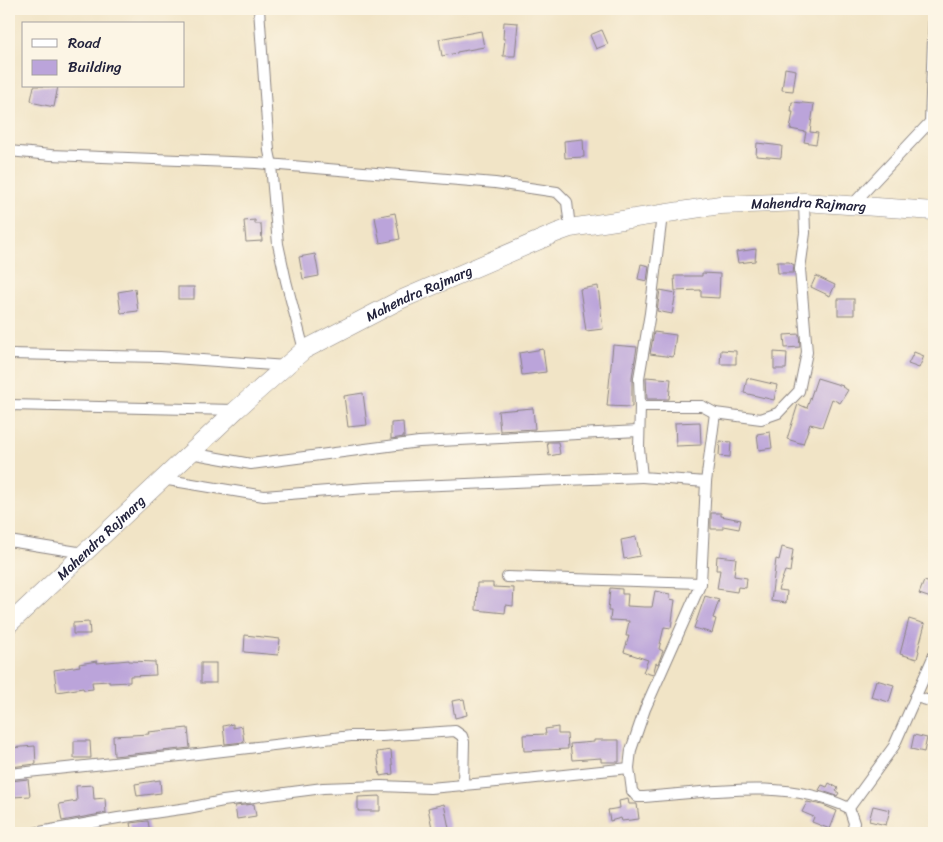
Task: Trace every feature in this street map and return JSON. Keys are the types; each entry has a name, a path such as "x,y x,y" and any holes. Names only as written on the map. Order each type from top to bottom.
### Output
{"highway":[{"name":"Mahendra Rajmarg","path":"9,624 236,410 304,350 400,300 570,228 720,205 804,202 934,211"}],"street":[{"path":"259,9 278,244 304,350"},
{"path":"852,205 930,122 934,12"},
{"path":"9,151 51,155 256,163 495,183 557,192 567,202 570,228"},
{"path":"640,406 702,406 715,412 761,419 778,413 799,391 807,352 800,269 805,233 804,202"},
{"path":"642,477 639,448 640,378 662,215"},
{"path":"9,354 160,357 286,366"},
{"path":"9,405 236,410"},
{"path":"715,412 706,482 701,582 645,709 631,750 629,768 632,791 637,797 766,789 803,794 836,802 849,808 854,823 852,833"},
{"path":"190,453 251,464 419,442 639,431"},
{"path":"162,479 264,496 366,488 642,477 706,482"},
{"path":"9,541 84,553"},
{"path":"507,577 701,582"},
{"path":"849,808 894,746 934,655"},
{"path":"916,697 934,702"},
{"path":"9,774 351,736 455,731 462,736 464,742 463,786"},
{"path":"34,833 222,801 315,789 380,786 430,788 463,786 629,768"}],"building":[{"path":"504,22 518,23 515,56 503,56"},
{"path":"602,30 608,44 596,49 590,35"},
{"path":"481,31 484,47 442,56 439,39"},
{"path":"785,68 796,70 793,91 782,90"},
{"path":"34,88 58,88 54,107 35,103 31,100"},
{"path":"792,102 814,104 810,132 818,133 816,144 804,142 806,132 790,129 793,112 791,112"},
{"path":"583,139 584,157 565,158 564,141"},
{"path":"757,143 782,146 781,158 756,156"},
{"path":"395,213 400,239 380,243 375,217"},
{"path":"255,220 255,224 261,224 262,241 246,242 244,221"},
{"path":"756,249 755,261 738,263 736,252"},
{"path":"315,254 319,276 303,279 299,257"},
{"path":"777,262 789,262 794,265 793,273 778,273"},
{"path":"641,264 649,266 647,281 638,279"},
{"path":"702,273 720,274 719,298 701,297 701,290 675,291 674,276 702,276"},
{"path":"816,276 835,285 830,296 811,287"},
{"path":"598,286 603,329 586,331 580,289"},
{"path":"178,287 194,287 194,299 178,299"},
{"path":"135,289 138,311 121,313 118,292"},
{"path":"660,290 676,293 672,314 657,311"},
{"path":"838,299 854,299 854,315 838,315"},
{"path":"654,332 676,335 673,357 650,354"},
{"path":"799,334 800,347 785,348 784,335"},
{"path":"613,345 637,347 632,377 632,407 607,406"},
{"path":"543,349 546,372 522,375 519,353"},
{"path":"721,350 736,351 736,364 720,364"},
{"path":"774,352 787,353 786,369 774,369"},
{"path":"914,352 924,356 919,368 908,364"},
{"path":"646,377 671,379 669,399 647,399"},
{"path":"747,378 777,385 774,400 744,393"},
{"path":"817,378 843,386 848,390 840,403 832,399 822,427 810,424 803,444 787,439 798,404 807,408"},
{"path":"363,393 367,425 348,427 344,396"},
{"path":"533,408 535,429 500,431 498,411"},
{"path":"403,422 404,437 391,439 391,423"},
{"path":"700,422 701,445 676,446 675,423"},
{"path":"770,432 772,448 759,450 757,434"},
{"path":"720,441 731,442 730,457 719,456"},
{"path":"547,442 558,442 560,454 549,456"},
{"path":"711,513 721,513 721,516 741,520 739,529 723,526 723,529 711,529"},
{"path":"636,537 640,556 624,559 621,540"},
{"path":"782,547 793,550 790,572 785,571 778,590 787,591 786,603 771,601 776,559 779,560"},
{"path":"717,556 736,558 734,576 747,578 746,588 738,587 737,592 717,589 720,570 716,570"},
{"path":"924,581 934,584 934,599 919,594"},
{"path":"477,583 493,583 493,587 514,588 513,606 506,605 505,613 476,610"},
{"path":"610,588 622,589 622,594 628,594 627,606 652,607 655,591 670,594 670,599 675,600 671,628 664,627 659,649 663,651 658,664 656,663 653,675 643,672 648,660 624,652 629,636 626,636 629,621 610,620 611,611 608,611"},
{"path":"705,596 719,600 713,618 716,619 712,633 694,628"},
{"path":"909,619 925,624 917,659 900,654"},
{"path":"89,622 90,634 73,634 73,623"},
{"path":"245,635 280,639 278,655 244,652"},
{"path":"129,660 155,662 156,675 130,676 130,682 92,682 93,689 84,690 83,688 57,692 54,670 97,661 97,663"},
{"path":"201,663 216,663 216,683 201,683"},
{"path":"876,680 894,685 889,702 871,697"},
{"path":"464,699 467,715 455,718 452,701"},
{"path":"233,724 233,728 242,726 244,742 225,744 223,726"},
{"path":"558,727 558,734 567,734 568,749 524,751 523,735 546,734 545,729"},
{"path":"188,728 190,748 114,756 113,736 149,734 148,732"},
{"path":"914,735 927,738 924,752 911,749"},
{"path":"594,740 619,740 619,762 601,762 601,758 572,760 570,744 594,742"},
{"path":"74,741 90,741 91,758 74,758"},
{"path":"35,746 36,764 9,766 9,748"},
{"path":"391,750 393,774 380,776 377,752"},
{"path":"28,779 30,796 13,797 11,781"},
{"path":"160,780 161,793 137,796 135,784"},
{"path":"829,783 838,788 836,791 839,793 837,796 819,790 822,785 827,787"},
{"path":"93,785 94,799 105,798 106,813 62,821 59,804 77,801 76,786"},
{"path":"380,796 380,811 358,811 358,797"},
{"path":"628,799 629,804 637,804 639,819 622,821 621,818 610,821 608,810 620,808 619,801"},
{"path":"807,802 823,805 837,811 830,829 812,822 814,817 802,812"},
{"path":"254,804 256,816 237,819 235,806"},
{"path":"444,804 450,833 433,833 428,808"},
{"path":"873,806 890,810 886,825 869,821"},
{"path":"148,821 150,833 132,833 130,823"}]}
